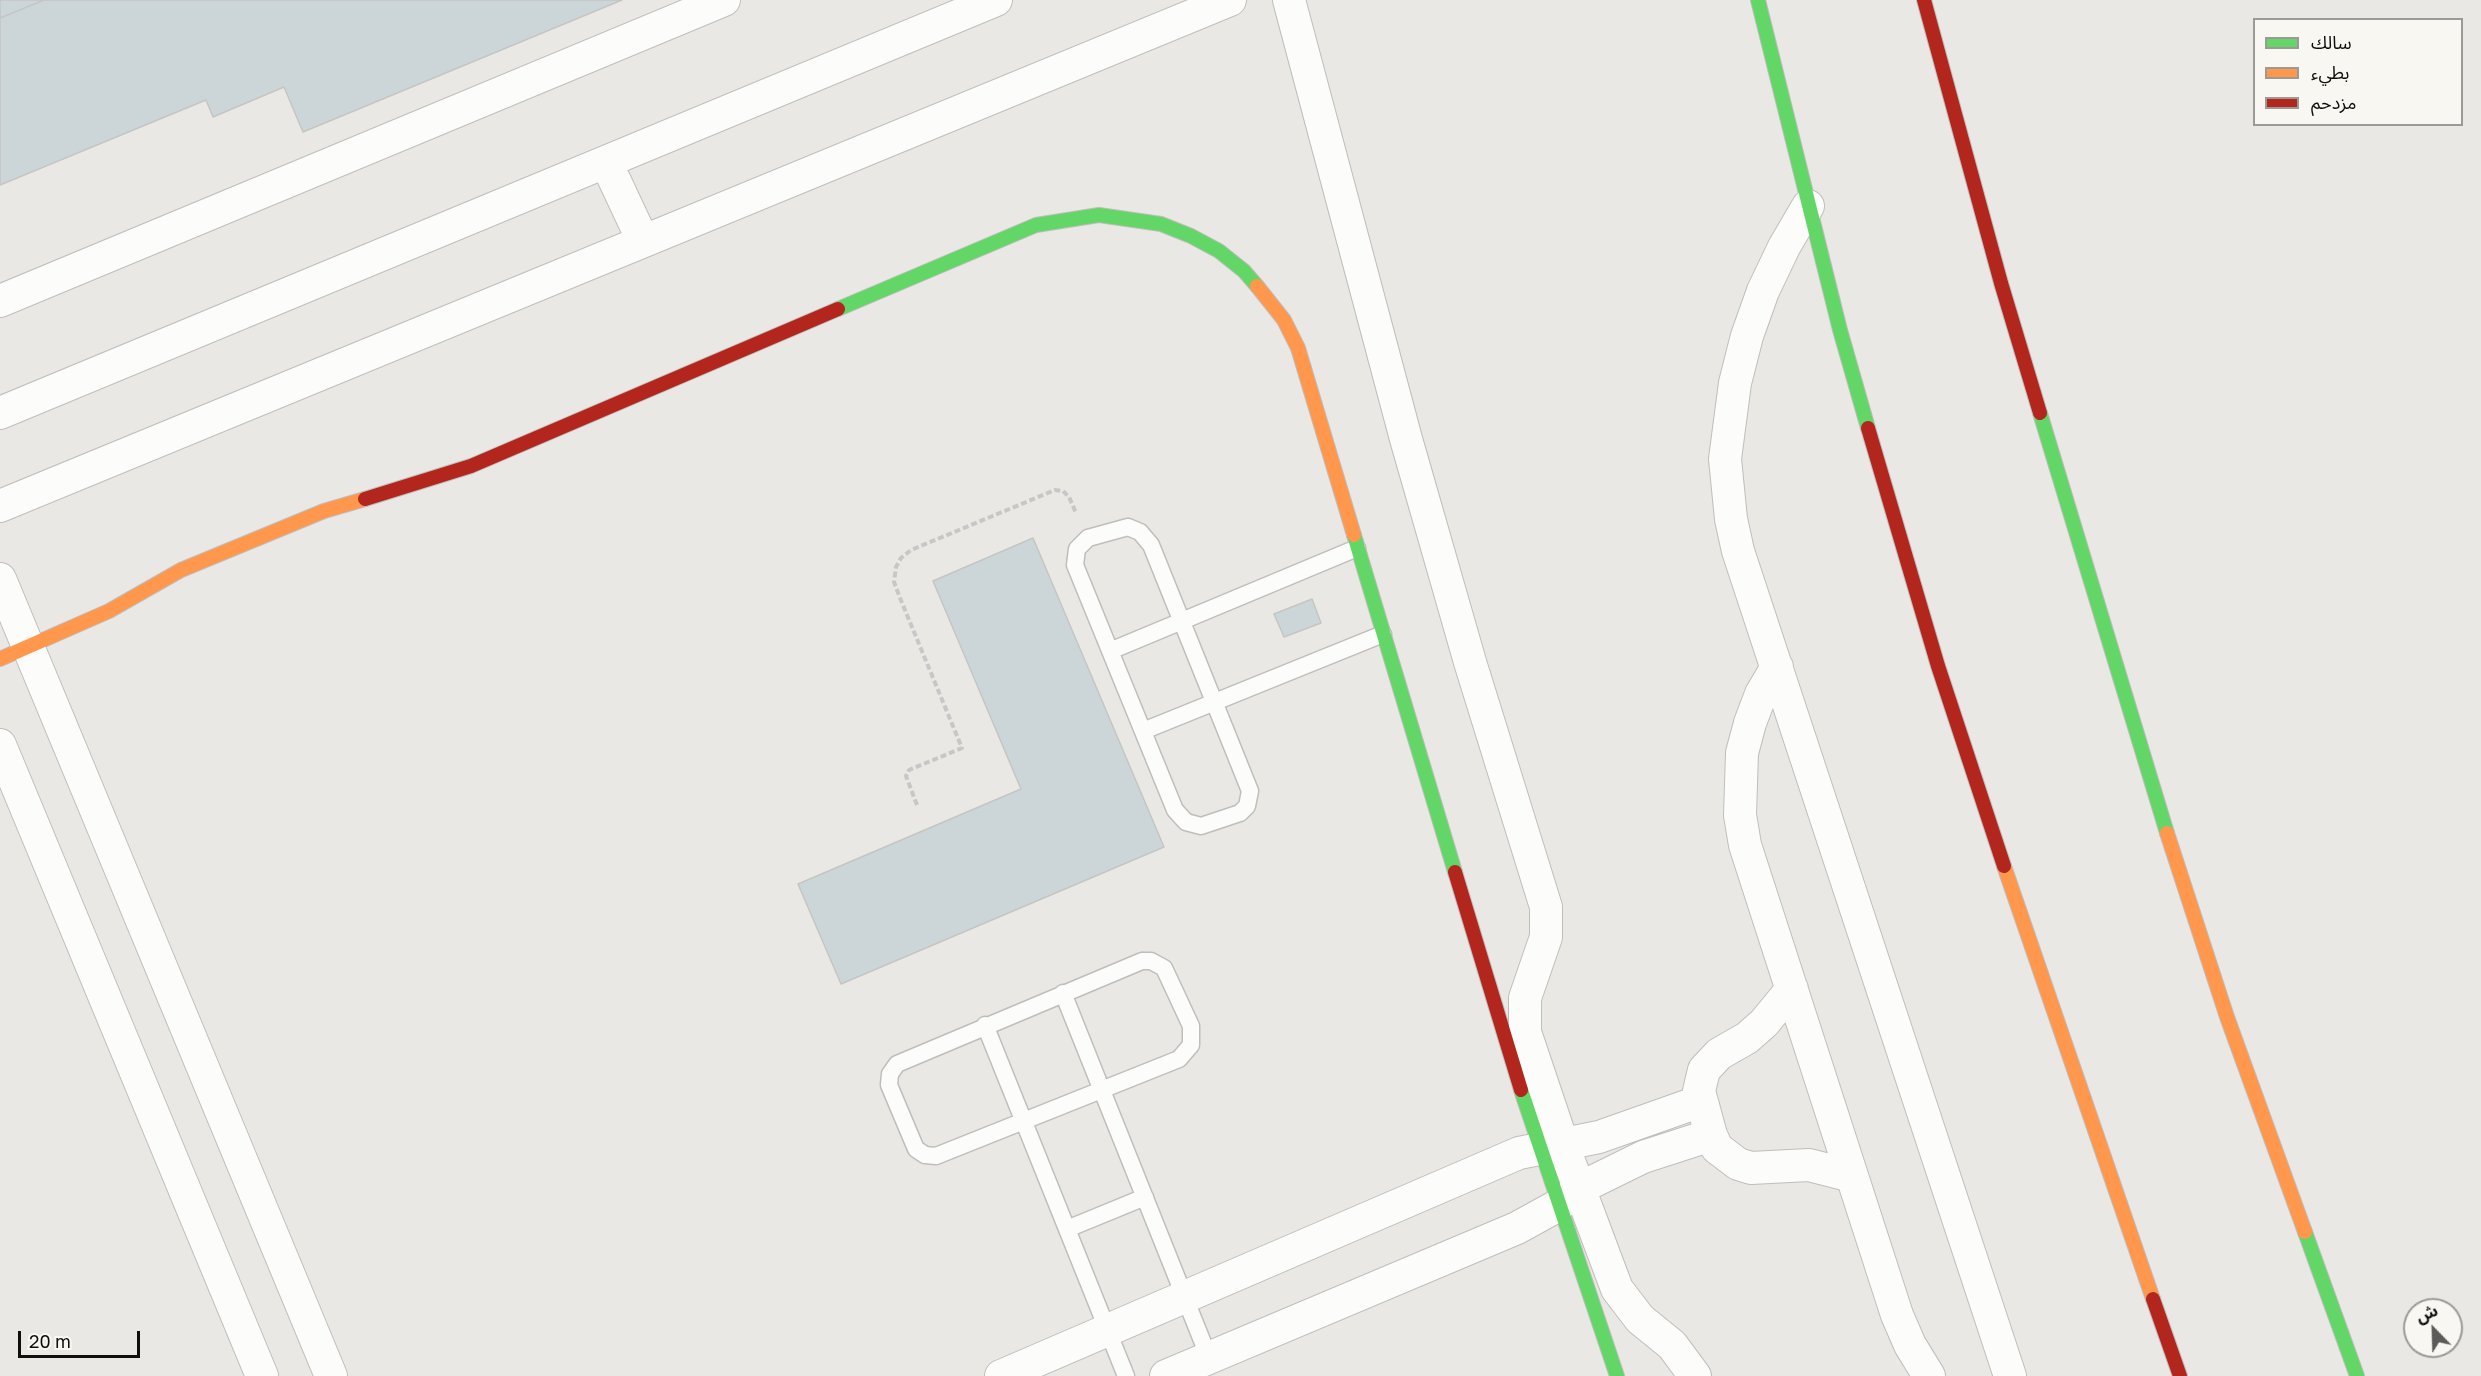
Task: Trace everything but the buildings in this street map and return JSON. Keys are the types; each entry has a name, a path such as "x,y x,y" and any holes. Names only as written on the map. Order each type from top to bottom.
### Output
{"main road":[{"path":"1758,0 1808,206 1887,498 1938,666 1992,832 2180,1376"},
{"path":"1924,0 2001,284 2143,758 2228,1017 2357,1376"},
{"path":"14,653 109,611 181,570 324,511 432,480 471,466 1006,236 1067,218 1099,215 1161,224 1191,236 1235,264 1266,294 1284,320 1298,348 1383,634 1551,1147"},
{"path":"1568,1197 1617,1376"}],"street":[{"path":"0,301 724,0"},
{"path":"0,413 996,0"},
{"path":"0,506 1230,0"},
{"path":"1288,0 1406,439 1470,662 1546,907 1546,937 1529,982 1524,1015 1525,1032 1551,1147 1568,1197 1617,1289 1640,1319 1672,1345 1695,1376"},
{"path":"606,162 643,241"},
{"path":"1808,206 1784,248 1753,318 1735,383 1726,430 1726,487 1731,519 1777,668 2010,1376"},
{"path":"0,579 14,653 331,1376"},
{"path":"1777,668 1761,694 1749,723 1742,753 1739,784 1740,815 1745,845 1897,1315 1910,1345 1929,1376"},
{"path":"0,745 262,1376"},
{"path":"1792,989 1764,1023 1710,1062 1700,1080 1701,1101 1711,1135 1717,1148 1738,1164 1751,1168 1809,1165 1852,1176"},
{"path":"1001,1376 1108,1332 1519,1153 1633,1127 1701,1101"},
{"path":"1166,1376 1517,1228 1568,1197 1643,1157 1711,1135"}],"lane":[{"path":"1122,528 1140,532 1151,545 1182,621 1250,791 1247,806 1240,813 1201,826 1191,825 1181,819 1075,565 1077,549 1088,538 1122,528"},
{"path":"1110,651 1357,548"},
{"path":"1143,731 1383,634"},
{"path":"1150,960 1164,968 1169,974 1191,1026 1191,1045 1179,1059 936,1156 925,1155 914,1145 891,1090 891,1074 901,1061 1063,993 1135,963 1150,960"},
{"path":"1063,993 1209,1358"},
{"path":"986,1025 1126,1376"},
{"path":"1066,1228 1145,1197"}],"path":[{"path":"917,805 906,776 909,771 962,748 894,582 896,567 901,558 910,550 1054,490 1063,491 1069,497 1088,538"}],"traffic: fast":[{"path":"1758,0 1840,330 1868,428"},
{"path":"838,309 1036,225 1099,215 1161,224 1191,236 1219,251 1244,271 1257,286"},
{"path":"2040,413 2167,833"},
{"path":"1354,535 1455,872"},
{"path":"1521,1090 1617,1376"},
{"path":"2305,1232 2357,1376"}],"traffic: slow":[{"path":"1257,286 1284,320 1298,348 1354,535"},
{"path":"0,659 109,611 181,570 324,511 365,499"},
{"path":"2167,833 2227,1017 2305,1232"},
{"path":"2004,866 2153,1299"}],"traffic: jam":[{"path":"1924,0 2001,283 2040,413"},
{"path":"365,499 471,466 838,309"},
{"path":"1868,428 1938,666 2004,866"},
{"path":"1455,872 1521,1090"},
{"path":"2153,1299 2180,1376"}]}
